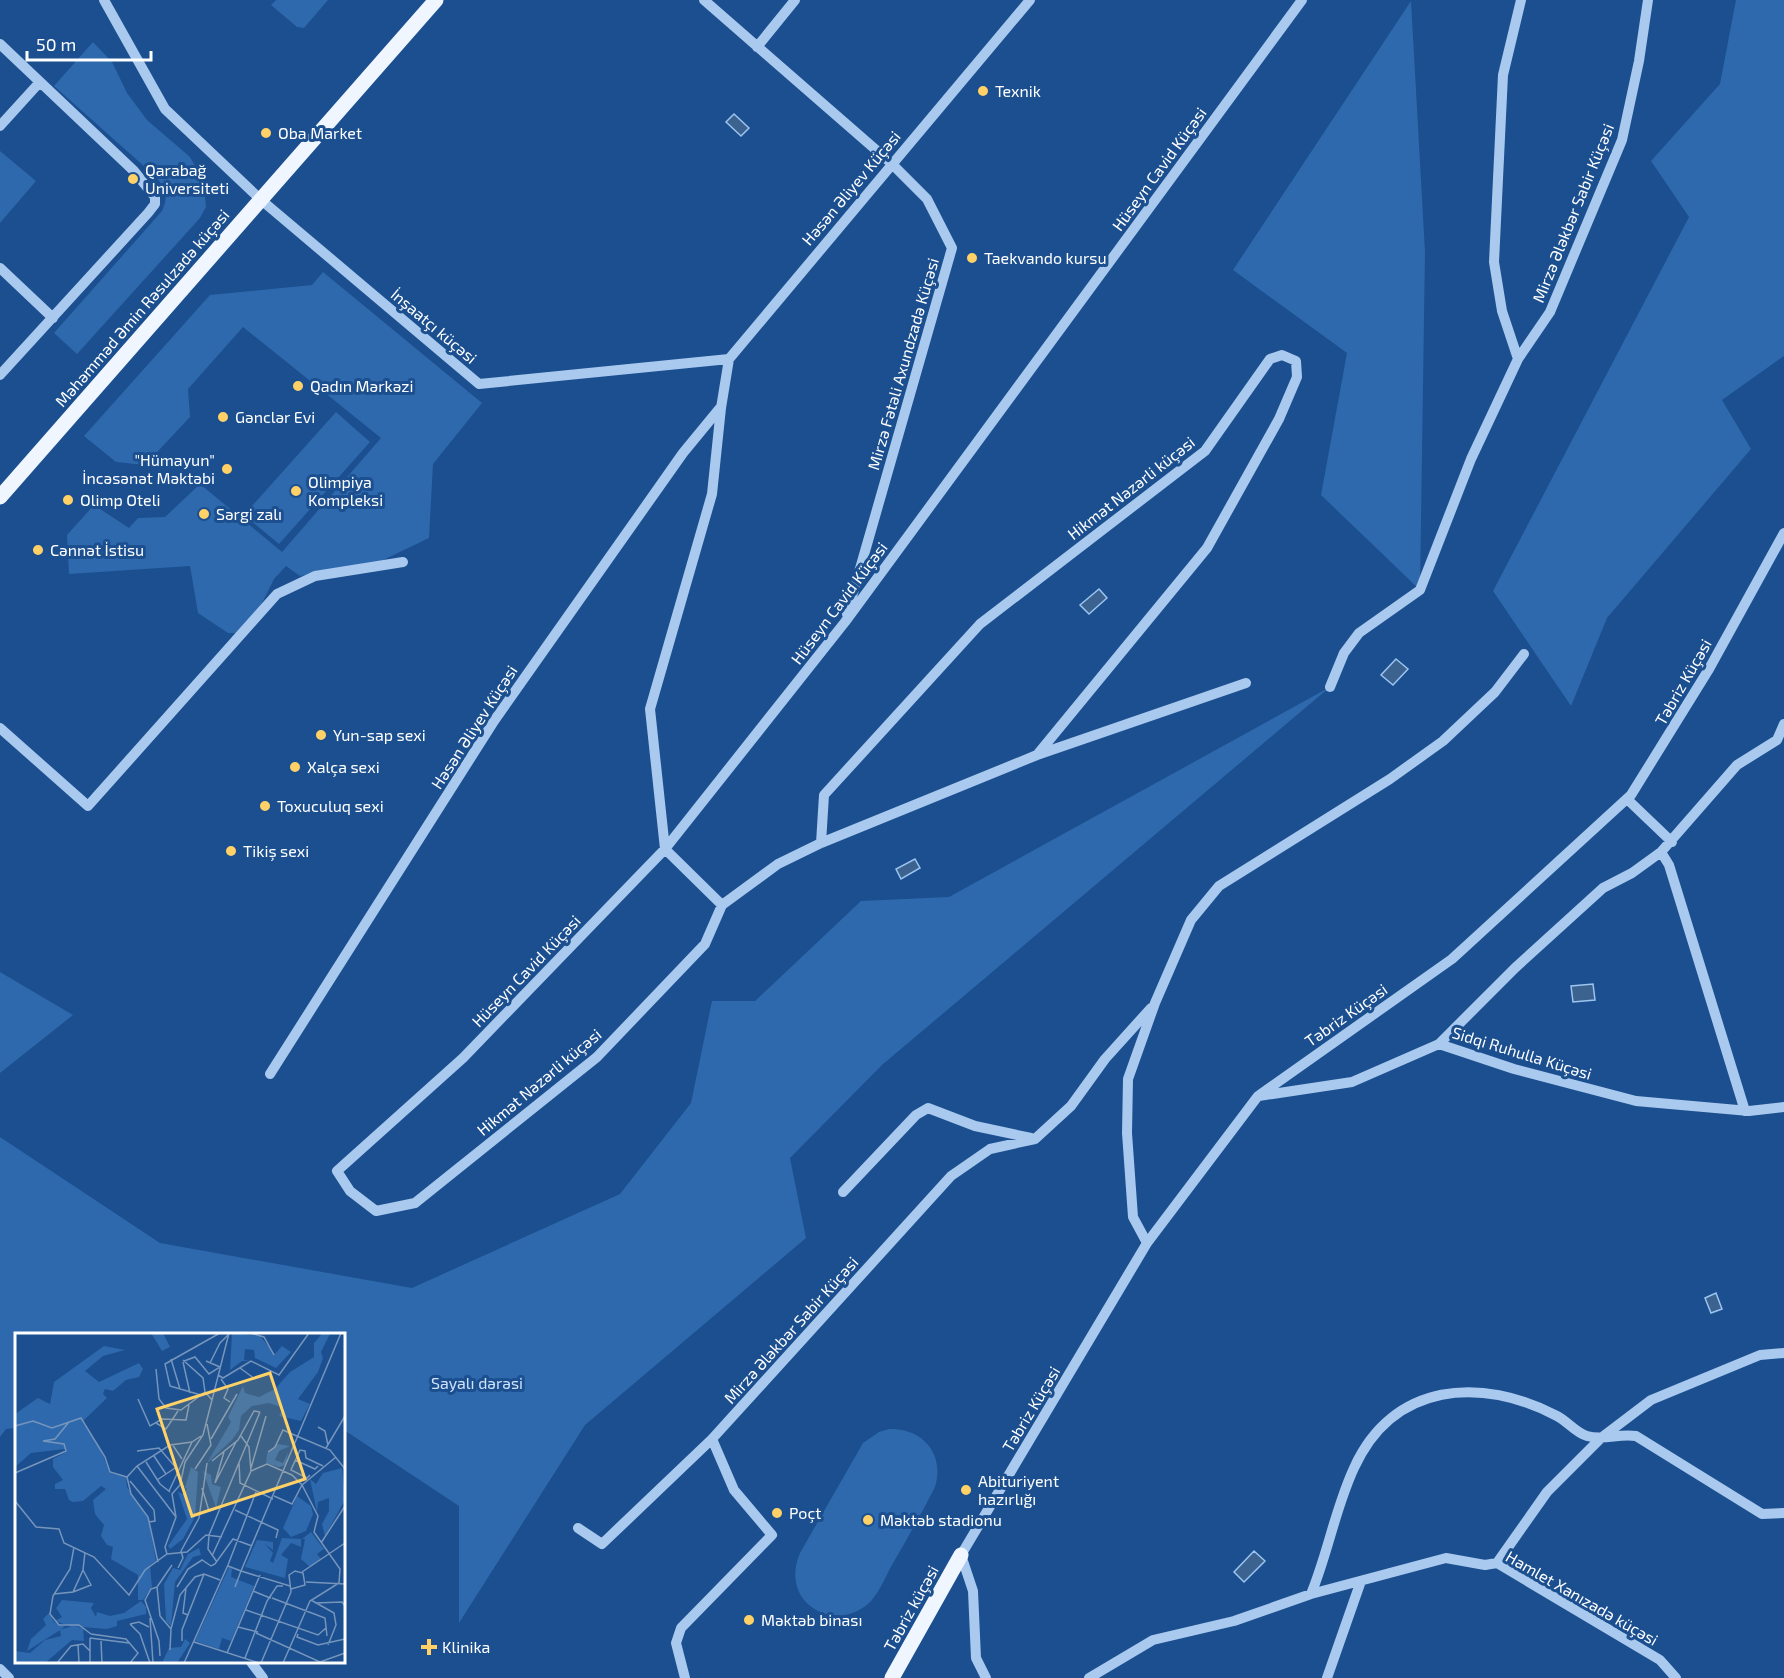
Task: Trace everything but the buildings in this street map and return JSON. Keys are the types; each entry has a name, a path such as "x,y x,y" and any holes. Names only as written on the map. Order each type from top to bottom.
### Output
{"main road":[{"name":"Məhəmməd Əmin Rəsulzadə küçəsi","path":"0,497 436,0"},
{"name":"Təbriz küçəsi","path":"892,1678 961,1555"}],"street":[{"path":"104,0 165,109 260,199"},
{"name":"Mirzə Fətəli Axundzadə Küçəsi","path":"704,0 891,163 927,199 951,248 845,622"},
{"path":"758,47 795,0"},
{"name":"Həsən Əliyev Küçəsi","path":"729,359 1030,0"},
{"name":"Hüseyn Cavid Küçəsi","path":"337,1171 463,1058 665,849 845,622 1302,0"},
{"path":"1518,359 1502,311 1494,262 1503,75 1521,0"},
{"name":"Mirzə Ələkbər Sabir Küçəsi","path":"1330,687 1344,653 1359,633 1420,590 1471,459 1518,359 1550,312 1622,140 1639,61 1648,0"},
{"path":"0,44 139,177 155,197 155,204 148,213 0,375"},
{"path":"0,126 39,83"},
{"name":"İnşaatçı küçəsi","path":"260,199 479,384 729,359"},
{"path":"0,268 53,318"},
{"name":"Hikmət Nəzərli küçəsi","path":"821,843 824,795 980,624 1205,451 1270,359 1282,355 1296,361 1297,377 1279,419 1207,548 1037,755"},
{"path":"722,905 665,849 650,709 712,494 721,408 729,359"},
{"name":"Həsən Əliyev Küçəsi","path":"270,1074 494,721 676,462 721,408"},
{"name":"Təbriz Küçəsi","path":"961,1555 1147,1243 1258,1096 1452,958 1627,799 1652,765 1709,669 1784,533"},
{"path":"0,728 88,806 277,594 315,576 403,562"},
{"path":"1147,1243 1133,1217 1127,1133 1128,1079 1155,1004 1191,920 1219,886 1390,779 1443,741 1495,692 1524,654"},
{"name":"Hikmət Nəzərli küçəsi","path":"337,1171 350,1191 376,1210 415,1203 597,1057 705,944 722,905 778,864 821,843 1037,755 1246,682"},
{"path":"1440,1044 1515,968 1603,888 1632,873 1672,842 1737,765 1780,742 1784,724"},
{"path":"1627,799 1672,842"},
{"path":"1661,852 1669,865 1745,1111"},
{"path":"843,1192 916,1114 928,1108 975,1126 1035,1139 1071,1106 1125,1035 1155,1004"},
{"name":"Sidqi Ruhulla Küçəsi","path":"1258,1096 1352,1082 1440,1044 1514,1069 1636,1101 1745,1111 1784,1107"},
{"name":"Mirzə Ələkbər Sabir Küçəsi","path":"578,1528 602,1544 712,1439 951,1176 990,1149 1035,1139"},
{"path":"1497,1563 1547,1492 1600,1438 1651,1400 1760,1354 1784,1353"},
{"path":"1311,1594 1325,1561 1336,1519 1354,1467 1376,1434 1398,1413 1428,1397 1468,1391 1500,1396 1558,1416 1585,1436 1600,1438 1623,1434 1636,1436 1762,1514 1784,1513"},
{"path":"685,1678 676,1643 681,1628 772,1535 734,1490 712,1439"},
{"path":"961,1555 973,1592 976,1658 986,1678"},
{"name":"Hamlet Xanızadə küçəsi","path":"1092,1678 1153,1640 1234,1621 1311,1594 1446,1558 1485,1565 1497,1563 1660,1660 1676,1678"},
{"path":"1327,1678 1360,1581"},
{"path":"252,1663 263,1678"},
{"path":"0,1669 9,1678"}],"green space":[{"path":"276,0 328,0 304,28 297,27 271,5"},
{"path":"1736,0 1784,0 1784,356 1722,400 1751,449 1607,618 1571,706 1493,591 1689,217 1651,161 1720,84"},
{"path":"1411,1 1425,252 1420,590 1321,495 1347,353 1233,270"},
{"path":"93,42 112,62 127,93 147,120 190,157 202,178 206,207 200,218 77,354 54,333 162,211 165,196 155,176 54,86"},
{"path":"0,151 36,181 0,223"},
{"path":"323,272 482,403 433,464 429,538 379,562 300,576 286,566 274,579 260,607 237,633 228,633 198,613 190,566 69,574 67,535 94,505 129,528 138,518 165,517 200,484 282,552 381,438 243,327 188,389 190,417 145,465 116,462 84,436 210,295 312,285"},
{"name":"Olimpiya Kompleksi","path":"336,412 370,442 279,544 244,515"},
{"name":"Sayalı dərəsi","path":"1330,687 882,1065 790,1158 806,1238 585,1425 459,1623 459,1506 345,1431 345,1333 15,1333 15,1428 6,1429 0,1437 0,1137 160,1243 412,1288 620,1194 691,1103 712,1001 755,1001 861,901 949,897"},
{"path":"0,972 73,1015 0,1073"},
{"name":"Məktəb stadionu","path":"889,1429 912,1433 928,1445 937,1464 935,1487 871,1601 856,1612 847,1615 829,1615 820,1612 805,1601 798,1590 795,1572 800,1553 863,1443 879,1432"}],"shaded area":[{"path":"734,114 749,128 741,136 726,122"},
{"path":"1099,589 1107,598 1089,614 1080,605"},
{"path":"1396,659 1408,669 1393,685 1381,675"},
{"path":"915,859 920,868 901,879 896,869"},
{"path":"1593,984 1595,1000 1573,1002 1571,986"},
{"path":"1716,1293 1722,1309 1711,1313 1705,1298"},
{"path":"1254,1551 1265,1561 1244,1582 1234,1572"}],"place":[{"name":"Texnik","path":"983,91"},
{"name":"Oba Market","path":"266,133"},
{"name":"Qarabağ Universiteti","path":"133,179"},
{"name":"Taekvando kursu","path":"972,258"},
{"name":"Qadın Mərkəzi","path":"298,386"},
{"name":"Gənclər Evi","path":"223,417"},
{"name":"\"Hümayun\" İncəsənət Məktəbi","path":"227,469"},
{"name":"Olimpiya Kompleksi","path":"296,491"},
{"name":"Olimp Oteli","path":"68,500"},
{"name":"Sərgi zalı","path":"204,514"},
{"name":"Cənnət İstisu","path":"38,550"},
{"name":"Yun-sap sexi","path":"321,735"},
{"name":"Xalça sexi","path":"295,767"},
{"name":"Toxuculuq sexi","path":"265,806"},
{"name":"Tikiş sexi","path":"231,851"},
{"name":"Abituriyent hazırlığı","path":"966,1490"},
{"name":"Poçt","path":"777,1513"},
{"name":"Məktəb stadionu","path":"868,1520"},
{"name":"Məktəb binası","path":"749,1620"},
{"name":"Klinika","path":"429,1647"}]}
